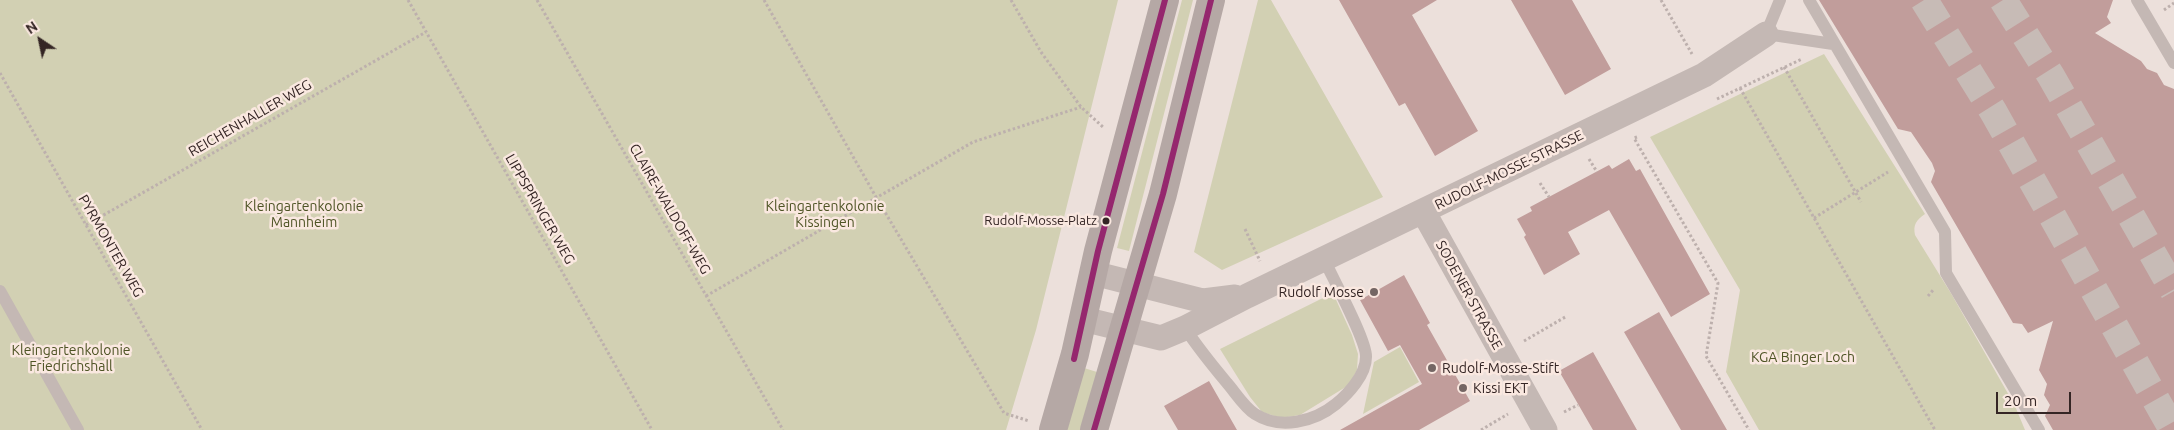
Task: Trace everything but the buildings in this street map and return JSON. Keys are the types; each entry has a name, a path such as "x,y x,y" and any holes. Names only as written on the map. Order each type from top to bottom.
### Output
{"main road":[{"path":"1054,429 1075,354 1093,273 1165,0"},
{"path":"1094,430 1163,194 1211,0"}],"street":[{"name":"RUDOLF-MOSSE-STRASSE","path":"1083,319 1161,338 1185,328 1247,296 1704,75 1766,34"},
{"name":"SODENER STRASSE","path":"1423,211 1552,422"},
{"name":"RUDOLF-MOSSE-STRASSE","path":"1093,273 1137,286 1203,301 1247,296"}],"lane":[{"path":"1780,0 1766,34 1833,44"},
{"path":"1809,0 1833,44 1945,232 1946,273 2039,430"},
{"path":"2137,0 2174,63"},
{"path":"1185,328 1202,354 1255,414 1276,424 1301,423 1328,410 1347,394 1359,379 1366,357 1349,312 1324,259"},
{"path":"0,291 78,430"}],"path":[{"name":"LIPPSPRINGER WEG","path":"408,0 652,430"},
{"name":"CLAIRE-WALDOFF-WEG","path":"537,0 783,430"},
{"path":"764,0 876,197 1004,413 1054,429"},
{"path":"1011,0 1041,52 1081,107 1104,128 1130,137"},
{"path":"1661,0 1695,59"},
{"name":"REICHENHALLER WEG","path":"86,225 426,32"},
{"path":"1784,67 1861,202"},
{"name":"PYRMONTER WEG","path":"0,74 202,430"},
{"path":"1740,88 1935,430"},
{"path":"706,296 973,142 1081,107"},
{"path":"1634,138 1718,284 1706,356 1749,430"},
{"path":"1590,159 1597,172"},
{"path":"1814,218 1904,163"},
{"path":"1540,183 1548,198"},
{"path":"1245,229 1260,261"},
{"path":"1519,344 1567,316"},
{"path":"1552,422 1578,405"},
{"path":"1481,430 1509,414"}],"green space":[{"path":"0,0 1118,0 1036,330 1006,430 0,430"},
{"path":"1182,0 1193,0 1129,251 1117,248"},
{"path":"1258,0 1271,0 1383,197 1222,270 1194,252"},
{"name":"KGA Binger Loch","path":"1824,54 1925,214 1916,223 1914,228 1915,235 1952,295 2015,406 2025,430 1759,430 1726,372 1740,290 1650,137"},
{"path":"1333,293 1352,335 1358,354 1357,370 1349,385 1300,415 1281,418 1262,412 1250,397 1220,349"},
{"path":"1400,347 1419,382 1363,414 1374,362"},
{"path":"1084,368 1097,372 1080,430 1067,430"}],"tunnel":[{"path":"1924,0 1993,111 2173,430"},
{"path":"2003,0 2051,76 2174,291"}],"transit line":[{"path":"1074,359 1098,251 1165,0"},
{"path":"1094,430 1163,194 1211,0"}],"place":[{"name":"Rudolf-Mosse-Platz","path":"1106,221"},
{"name":"Rudolf Mosse","path":"1374,292"},
{"name":"Rudolf-Mosse-Stift","path":"1432,368"},
{"name":"Kissi EKT","path":"1463,388"}],"park label":[{"name":"Kleingartenkolonie Mannheim","path":"304,214"},
{"name":"Kleingartenkolonie Kissingen","path":"825,214"},
{"name":"Kleingartenkolonie Friedrichshall","path":"71,358"}]}
